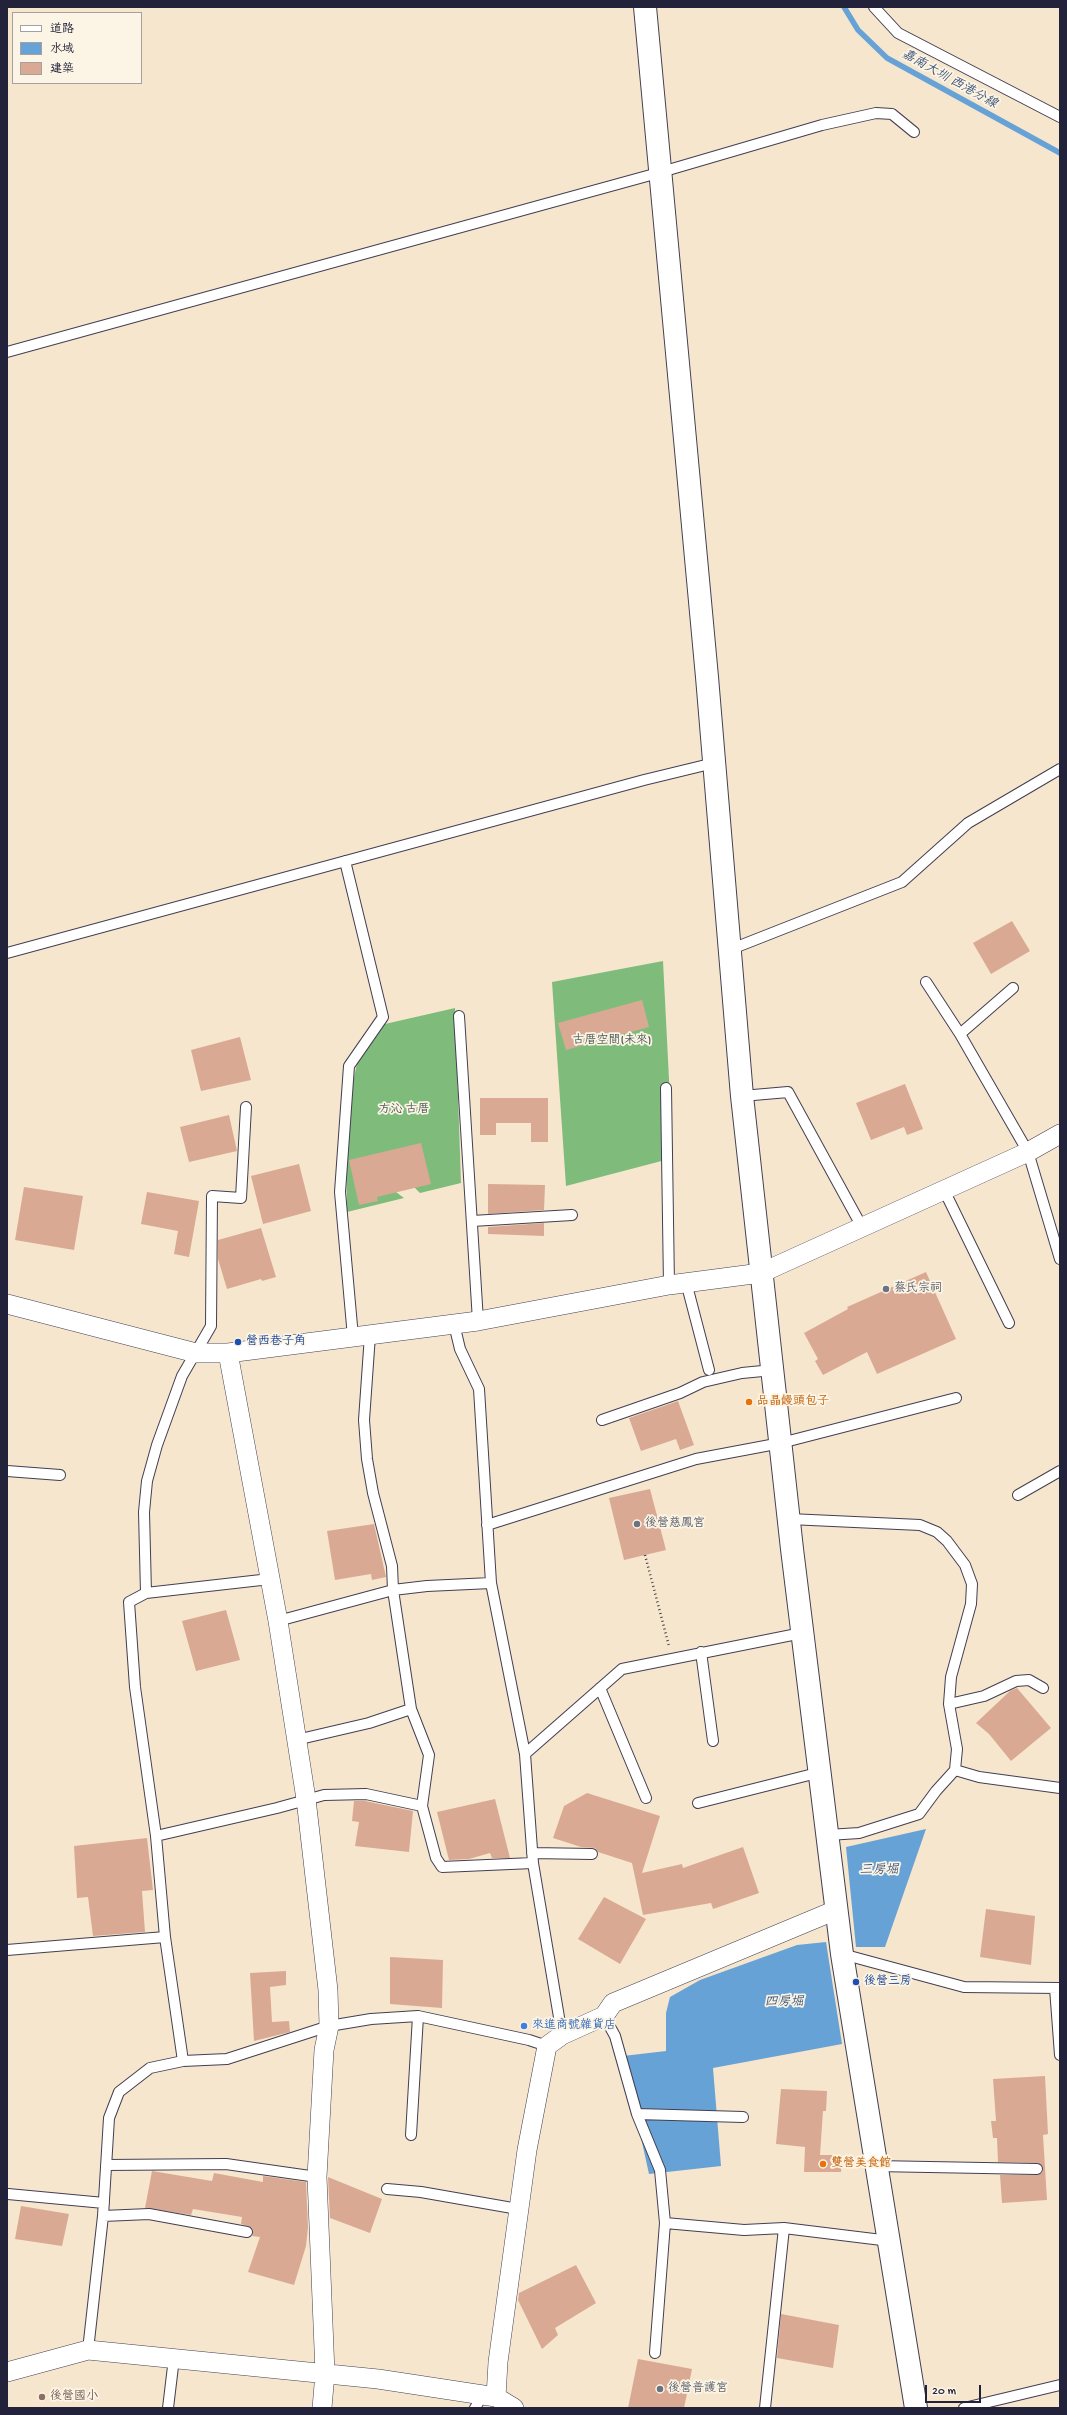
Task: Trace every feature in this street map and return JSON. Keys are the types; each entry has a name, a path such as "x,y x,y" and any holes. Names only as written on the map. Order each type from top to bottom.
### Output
{"street":[{"path":"644,7 658,173 714,763 742,1096 780,1443 842,1954 916,2408"},
{"path":"7,1304 196,1353 228,1353 478,1321 678,1283 761,1273 1028,1152 1060,1134"},
{"path":"228,1353 278,1621 306,1799 328,1990 329,2026 324,2050 318,2177 325,2373 322,2408"},
{"path":"485,2400 498,2362 527,2150 555,2041 604,2016 613,2003 836,1910"},
{"path":"7,2372 88,2350 325,2373 485,2400 514,2408"}],"lane":[{"path":"874,7 898,33 1060,117"},
{"path":"7,352 658,173 822,125 876,113 892,114 914,132"},
{"path":"7,953 644,780 714,763"},
{"path":"729,950 902,882 968,823 1060,769"},
{"path":"345,861 383,1017 349,1066 340,1192 361,1336 364,1420 373,1493 392,1566 393,1590 411,1709 430,1755 422,1806 436,1858 442,1867 592,1854"},
{"path":"926,982 960,1034 1028,1152 1060,1259"},
{"path":"960,1034 1013,988"},
{"path":"459,1016 478,1321"},
{"path":"666,1088 678,1283 709,1370"},
{"path":"742,1096 788,1092 862,1227"},
{"path":"146,1594 144,1512 148,1481 157,1445 182,1376 211,1326 212,1196 241,1198 246,1107"},
{"path":"944,1190 1009,1323"},
{"path":"472,1221 572,1215"},
{"path":"88,2350 103,2216 109,2118 119,2092 150,2068 183,2061 227,2059 329,2026 371,2019 418,2016 529,2040 555,2041 533,1858 525,1754 491,1583 479,1389 460,1348 454,1324"},
{"path":"602,1420 680,1393 704,1382 773,1370"},
{"path":"487,1525 696,1460 780,1443 956,1398"},
{"path":"7,1471 60,1474"},
{"path":"1018,1495 1060,1471"},
{"path":"789,1519 920,1525 937,1532 947,1541 965,1565 972,1584 971,1604 950,1677 948,1704 957,1749 955,1770 936,1790 919,1814 859,1833 828,1835"},
{"path":"183,2061 165,1936 156,1836 135,1687 129,1602 146,1594 270,1579"},
{"path":"278,1621 393,1590 427,1586 491,1583"},
{"path":"525,1754 622,1669 672,1657 802,1633"},
{"path":"701,1652 713,1741"},
{"path":"948,1704 984,1696 1016,1681 1029,1680 1043,1688"},
{"path":"600,1688 646,1798"},
{"path":"296,1740 370,1723 411,1709"},
{"path":"955,1770 979,1777 1060,1788"},
{"path":"698,1802 821,1772"},
{"path":"156,1836 277,1808 324,1795 366,1794 422,1806"},
{"path":"7,1950 165,1936"},
{"path":"842,1954 964,1987 1057,1988 1060,2055"},
{"path":"411,2134 418,2016"},
{"path":"604,2016 615,2036 637,2114 660,2170 665,2223 655,2353"},
{"path":"637,2114 743,2117"},
{"path":"106,2165 226,2164 318,2177"},
{"path":"876,2166 1037,2169"},
{"path":"387,2189 421,2192 518,2209"},
{"path":"8,2194 104,2203"},
{"path":"103,2216 150,2214 247,2232"},
{"path":"665,2223 744,2230 784,2228 890,2242"},
{"path":"765,2408 784,2228"},
{"path":"168,2408 174,2358"},
{"path":"964,2408 1060,2385"}],"path":[{"path":"645,1555 672,1657"}],"green space":[{"name":"古厝空間(未來)","path":"663,961 673,1158 566,1186 552,982"},
{"name":"方沁 古厝","path":"455,1008 461,1183 420,1193 415,1188 410,1168 396,1192 404,1198 347,1212 346,1151 350,1094 357,1064 385,1024"}],"water":[{"name":"三房堀","path":"926,1829 885,1947 856,1947 846,1847"},
{"name":"四房堀","path":"826,1942 842,2044 713,2068 721,2166 649,2174 623,2056 666,2051 666,2013 670,1997 700,1980 797,1945"}],"building":[{"path":"1012,921 1030,951 991,974 973,943"},
{"path":"642,1000 649,1027 566,1050 558,1023"},
{"path":"240,1037 251,1080 201,1091 191,1050"},
{"path":"905,1084 923,1129 907,1135 904,1127 871,1140 856,1103"},
{"path":"480,1098 548,1098 548,1142 531,1142 531,1123 496,1123 496,1135 480,1135"},
{"path":"229,1115 237,1151 189,1162 180,1127"},
{"path":"421,1143 431,1184 377,1197 378,1201 359,1205 349,1160"},
{"path":"299,1164 311,1211 263,1224 251,1176"},
{"path":"488,1184 545,1185 544,1210 488,1214"},
{"path":"24,1187 83,1196 74,1250 15,1240"},
{"path":"147,1192 199,1201 189,1257 174,1254 178,1231 141,1224"},
{"path":"544,1223 544,1236 488,1234 488,1227"},
{"path":"261,1228 276,1277 262,1281 261,1279 227,1289 218,1259 218,1240"},
{"path":"926,1272 956,1339 877,1374 867,1352 823,1375 815,1361 818,1359 804,1333 848,1309 847,1307"},
{"path":"678,1401 694,1445 680,1450 676,1439 641,1451 629,1418"},
{"name":"後營慈鳳宮","path":"650,1489 666,1550 624,1560 609,1498"},
{"path":"374,1524 386,1577 372,1580 371,1574 335,1580 327,1531"},
{"path":"226,1610 240,1660 196,1671 182,1621"},
{"path":"1017,1688 1051,1728 1011,1761 989,1734 976,1723 1010,1691"},
{"path":"587,1793 660,1816 642,1873 682,1864 683,1868 743,1847 759,1893 713,1909 711,1903 643,1915 632,1863 598,1852 595,1848 581,1847 553,1838 564,1806"},
{"path":"495,1799 510,1858 492,1858 490,1853 469,1859 449,1860 437,1812"},
{"path":"354,1801 365,1801 413,1811 409,1852 355,1846 359,1822 352,1821"},
{"path":"147,1838 153,1890 142,1891 145,1932 93,1936 88,1897 77,1898 74,1846"},
{"path":"604,1897 646,1919 620,1964 578,1939"},
{"path":"986,1909 1035,1916 1031,1965 980,1957"},
{"path":"390,1957 443,1960 442,2008 390,2004"},
{"path":"286,1971 286,1985 270,1987 272,2022 289,2021 290,2032 254,2041 250,1973"},
{"path":"1045,2076 1048,2134 1043,2135 1047,2200 1002,2203 1000,2175 1037,2175 1042,2173 1043,2169 1038,2163 998,2162 997,2138 993,2138 991,2121 996,2121 993,2079"},
{"path":"781,2089 827,2091 826,2111 823,2111 820,2155 842,2155 841,2172 804,2172 805,2147 776,2144"},
{"path":"152,2171 212,2181 214,2173 263,2182 263,2176 306,2182 308,2227 306,2246 294,2285 248,2272 260,2237 252,2236 253,2230 251,2227 241,2224 242,2217 193,2209 191,2215 145,2208"},
{"path":"328,2177 382,2199 370,2233 330,2218"},
{"path":"21,2206 69,2214 62,2246 15,2239"},
{"path":"576,2265 596,2303 555,2328 558,2335 542,2349 518,2300 519,2293"},
{"path":"781,2314 839,2325 833,2368 777,2358"},
{"name":"後營普護宮","path":"638,2359 692,2369 684,2408 628,2408"}],"waterway":[{"name":"嘉南大圳 西港分線","path":"844,7 858,30 887,58 1060,153"}],"place":[{"name":"蔡氏宗祠","path":"886,1289"},
{"name":"營西巷子角","path":"238,1342"},
{"name":"品晶饅頭包子","path":"749,1402"},
{"name":"後營慈鳳宮","path":"637,1524"},
{"name":"後營三房","path":"856,1982"},
{"name":"來進商號雜貨店","path":"524,2026"},
{"name":"雙營美食館","path":"823,2164"},
{"name":"後營普護宮","path":"660,2389"},
{"name":"後營國小","path":"42,2397"}]}
